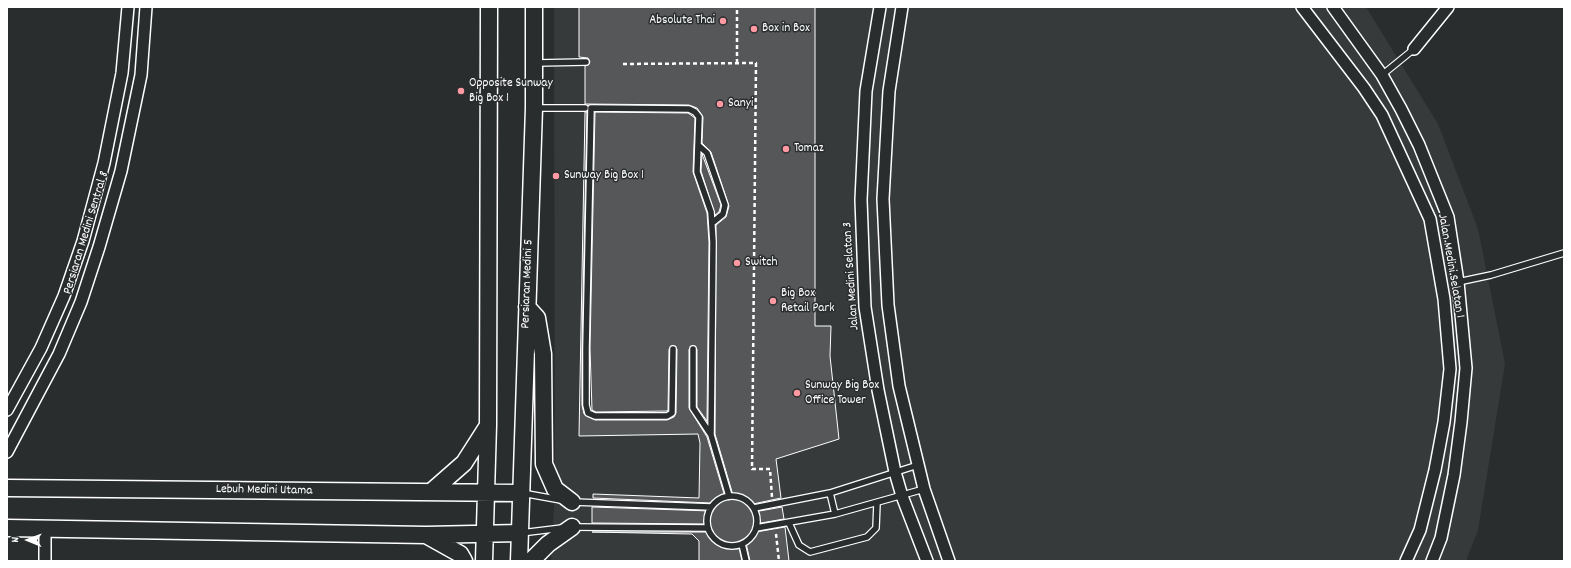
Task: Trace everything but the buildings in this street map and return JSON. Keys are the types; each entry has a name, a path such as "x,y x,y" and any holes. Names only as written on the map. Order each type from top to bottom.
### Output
{"street":[{"name":"Persiaran Medini Sentral 8","path":"7,410 41,348 64,296 83,241 104,163 122,72 128,7"},
{"name":"Persiaran Medini Sentral 8","path":"7,452 59,354 81,302 99,247 121,171 140,75 146,7"},
{"path":"484,561 488,425 489,7"},
{"name":"Persiaran Medini 5","path":"519,561 534,108 534,7"},
{"name":"Jalan Medini Selatan 3","path":"880,7 866,91 861,200 865,307 878,390 895,472 902,496 927,561"},
{"path":"902,7 889,91 884,199 888,305 899,386 924,489 949,561"},
{"name":"Jalan Medini Selatan 1","path":"1302,7 1364,88 1382,115 1430,219 1444,299 1450,370 1444,422 1435,470 1420,530 1406,561"},
{"name":"Jalan Medini Selatan 1","path":"1333,7 1382,75 1419,145 1448,217 1458,282 1466,368 1454,475 1442,531 1432,561"},
{"path":"1414,49 1448,7"},
{"path":"527,307 536,318 543,354 544,464 550,481 556,489 572,502"},
{"path":"431,492 464,463 488,425"},
{"name":"Lebuh Medini Utama","path":"7,488 521,493"},
{"path":"531,561 548,544 572,527"},
{"path":"7,528 426,535 520,533"},
{"path":"45,528 45,561"},
{"path":"426,535 460,554 464,561"}],"lane":[{"path":"1382,75 1414,49"},
{"path":"534,63 586,62"},
{"path":"534,108 585,108"},
{"path":"672,349 672,413 667,416 595,416 588,413 586,405 586,348 591,108 692,110 699,117 697,172 711,212 714,242 711,435"},
{"path":"698,145 707,154 725,206 723,214 712,223"},
{"path":"1458,282 1491,275 1564,253"},
{"path":"693,349 693,408 711,435 729,496"},
{"path":"754,508 830,493 918,465"},
{"path":"756,528 834,514 924,489"},
{"path":"521,493 572,502 712,507"},
{"path":"830,493 834,514"},
{"path":"729,496 743,498 754,508 756,514 756,528 753,534 742,544 728,545 722,543 716,539 708,528 708,513 712,507 722,498 729,496"},
{"path":"789,523 799,545 810,552 868,537 876,528 877,503"},
{"path":"520,533 572,527 708,528"},
{"path":"742,544 746,561"}],"path":[{"path":"737,7 737,63"},
{"path":"623,64 756,64 752,469 770,469 772,498"},
{"path":"776,530 779,561"}],"shaded area":[{"path":"554,7 1366,7 1438,124 1478,229 1505,364 1478,530 1466,561 551,561 555,489"}],"place":[{"name":"Absolute Thai","path":"723,21"},
{"name":"Box in Box","path":"754,29"},
{"name":"Opposite Sunway Big Box 1","path":"461,91"},
{"name":"Sanyi","path":"720,104"},
{"name":"Tomaz","path":"786,149"},
{"name":"Sunway Big Box 1","path":"556,176"},
{"name":"Switch","path":"737,263"},
{"name":"Big Box Retail Park","path":"773,301"},
{"name":"Sunway Big Box Office Tower","path":"797,393"}]}
